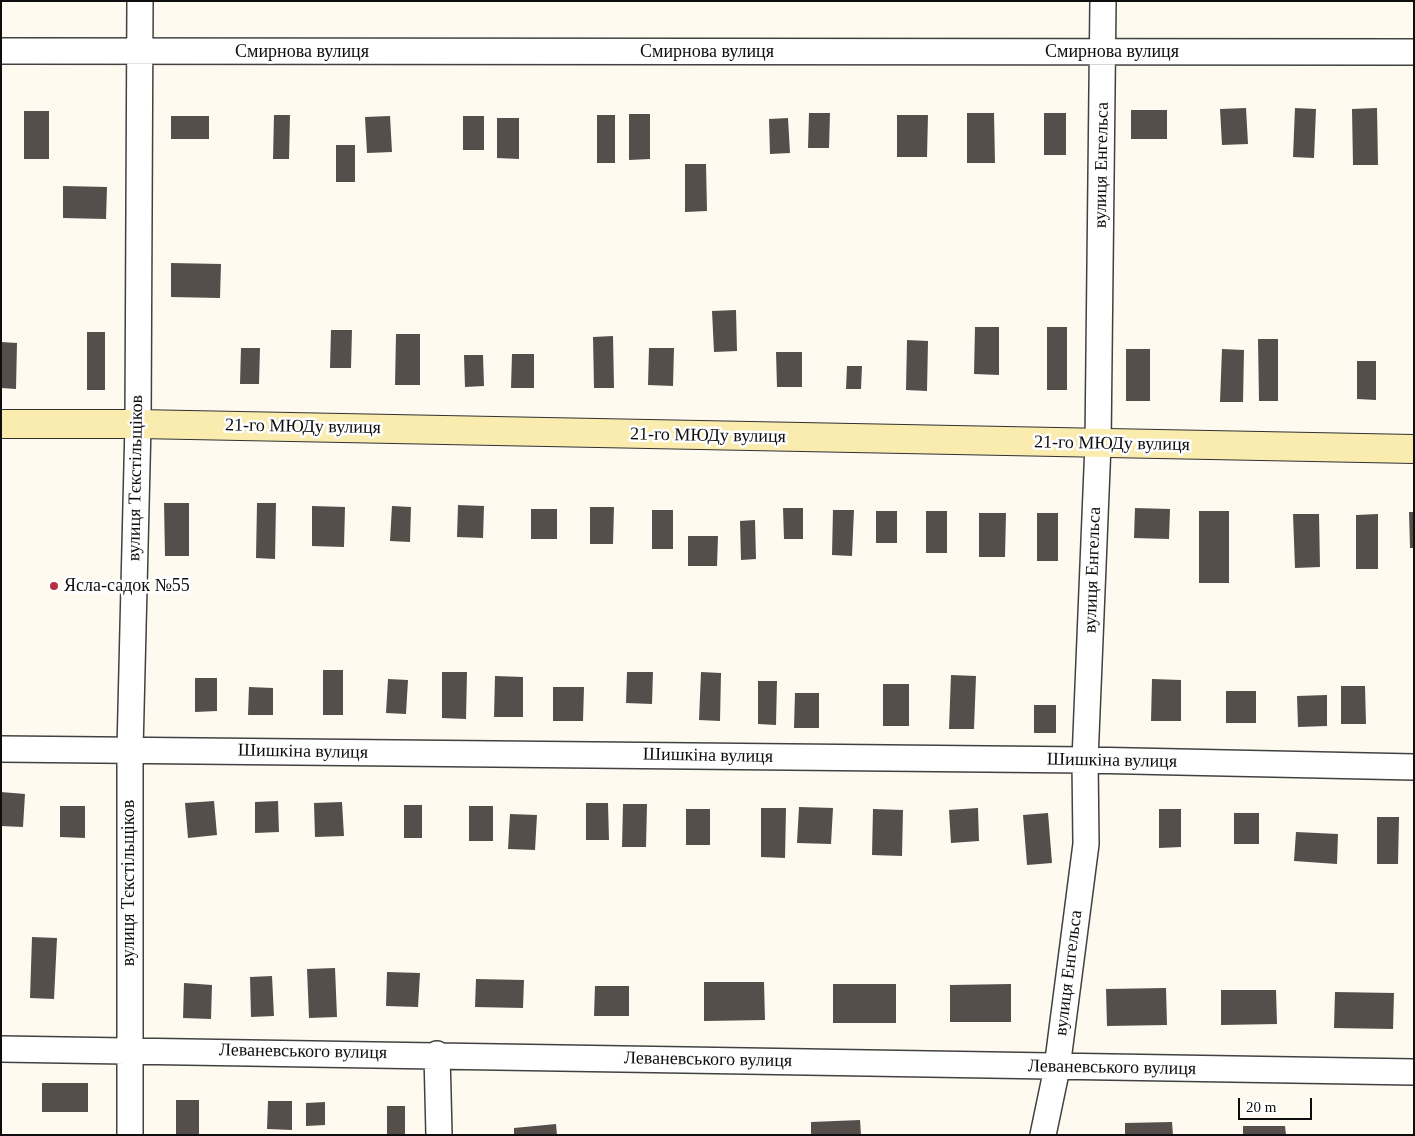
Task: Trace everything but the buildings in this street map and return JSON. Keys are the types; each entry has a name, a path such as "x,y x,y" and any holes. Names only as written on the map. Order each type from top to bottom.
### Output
{"street":[{"name":"вулиця Тєкстільщіков","path":"130,1135 128,1050 130,750 138,424 140,1"},
{"name":"вулиця Енгельса","path":"1043,1135 1057,1068 1086,844 1085,760 1098,444 1104,52 1103,1"},
{"name":"Смирнова вулиця","path":"1,51 1414,52"},
{"name":"21-го МЮДу вулиця","path":"1,424 138,424 1414,449"},
{"name":"Шишкіна вулиця","path":"1,749 1085,760 1414,767"},
{"name":"Леваневського вулиця","path":"1,1049 437,1054 1057,1068 1414,1072"},
{"path":"437,1054 439,1135"}],"place":[{"name":"Ясла-садок №55","path":"54,586"}]}
